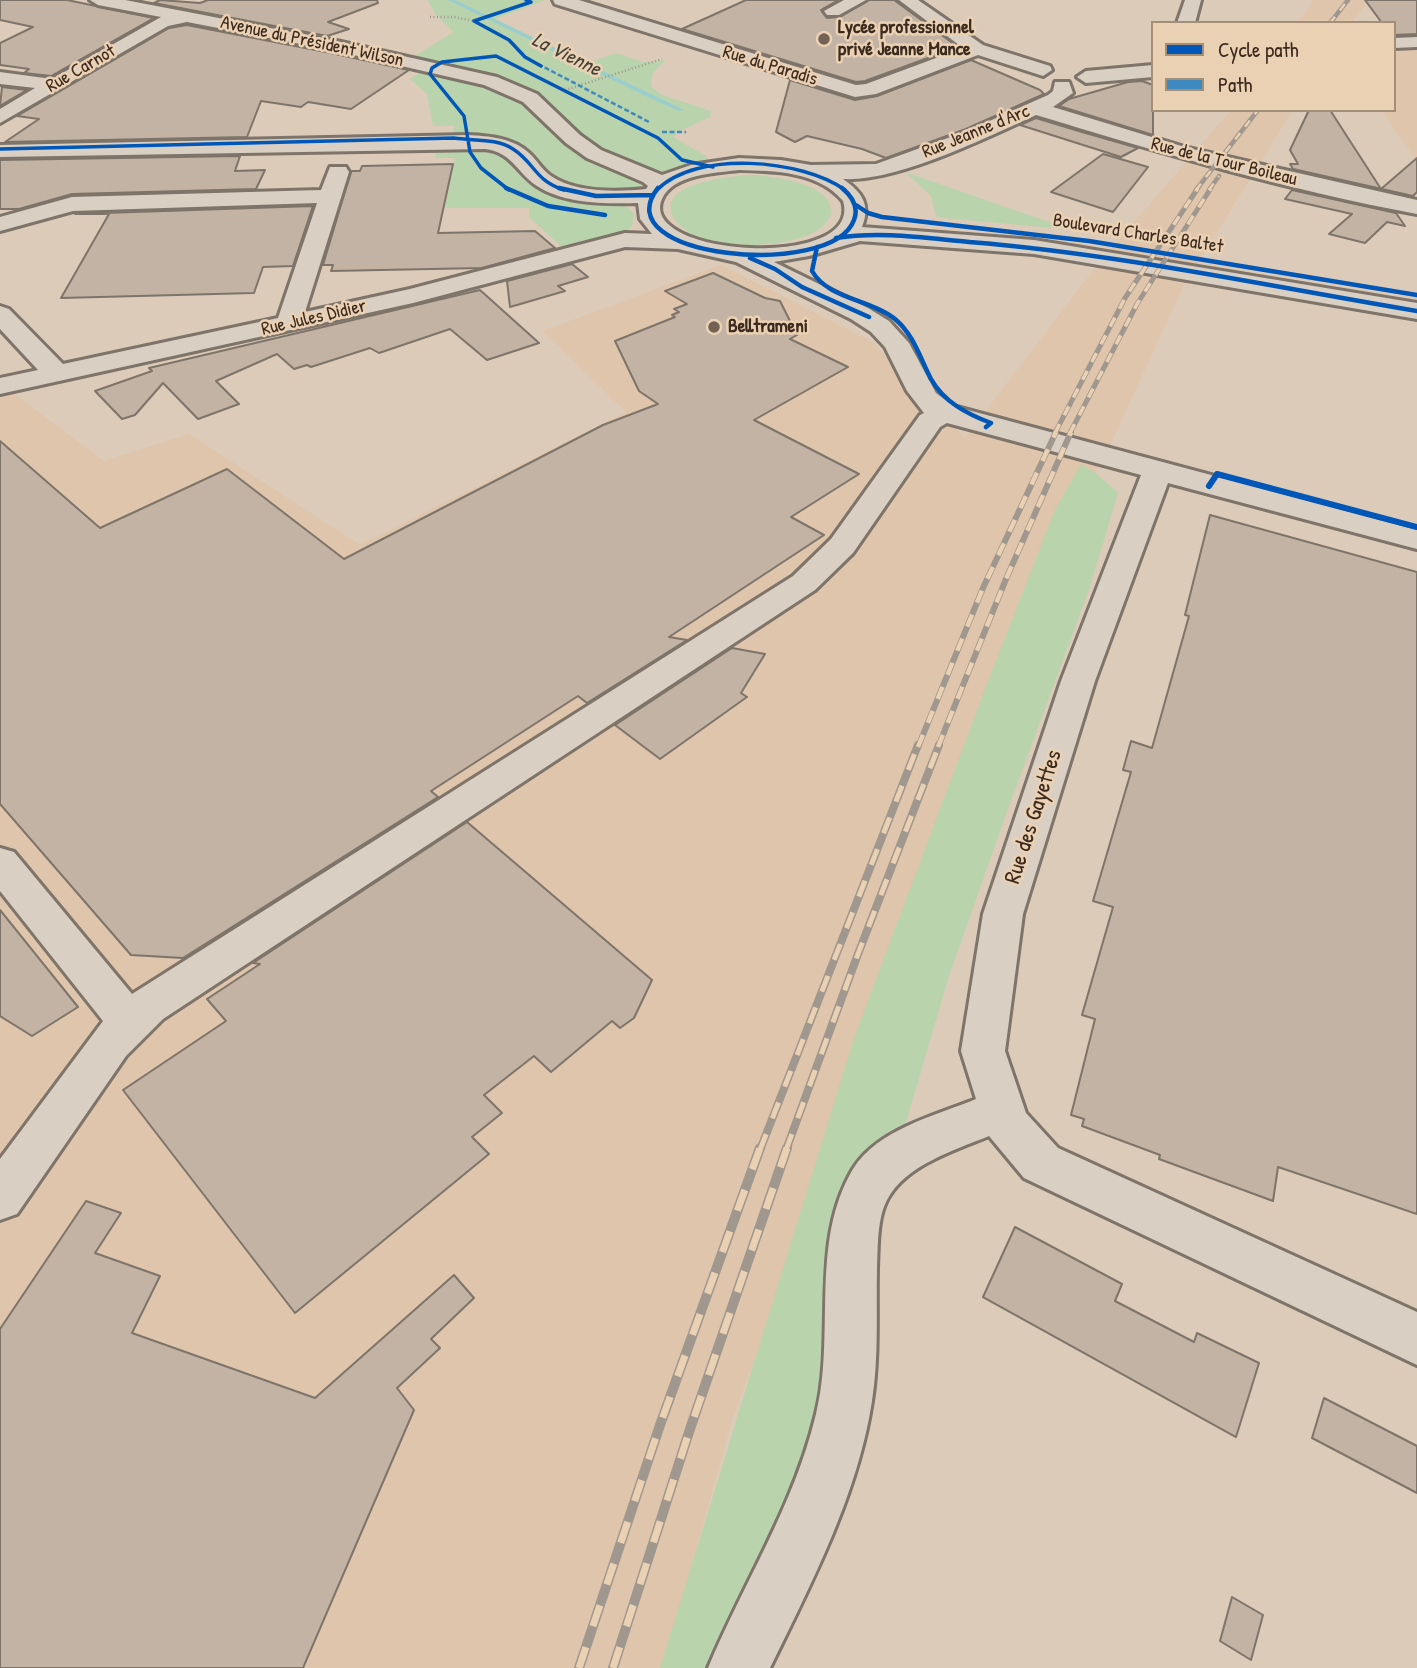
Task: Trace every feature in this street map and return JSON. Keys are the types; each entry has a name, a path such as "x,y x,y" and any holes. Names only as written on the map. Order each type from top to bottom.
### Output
{"street":[{"name":"Avenue du Président Wilson","path":"98,0 191,16 469,75 506,86 538,104 583,147 605,160 657,181 656,191"},
{"name":"Rue du Paradis","path":"561,0 855,91 869,90 977,49"},
{"path":"833,11 858,0"},
{"path":"907,0 977,49 1044,70 1068,69 1086,77 1131,74 1151,69"},
{"path":"1187,21 1193,0"},
{"name":"Rue Carnot","path":"0,117 54,85 152,10"},
{"path":"1396,43 1417,42"},
{"path":"1044,70 1037,75 1041,80 1062,86 1081,84 1086,77"},
{"path":"0,78 54,85"},
{"name":"Rue Jeanne d'Arc","path":"805,171 854,173 880,170 974,135 1060,96 1064,90 1062,86"},
{"name":"Rue de la Tour Boileau","path":"1034,108 1182,153 1417,207"},
{"path":"0,151 496,143 514,149 542,180 553,186 612,197 656,191 673,179 713,167 762,164 805,171"},
{"path":"289,324 346,144"},
{"name":"Rue Jeanne d'Arc","path":"853,200 880,170"},
{"name":"Boulevard Charles Baltet","path":"805,171 840,185 868,213 882,217 1089,241 1417,295"},
{"path":"656,191 648,207 650,219 659,230 680,242 709,251 743,256 775,269 802,287 869,317 892,337 915,384 935,408 986,427 1417,540"},
{"path":"0,224 72,204 330,196"},
{"path":"836,238 850,228 856,216 853,200"},
{"name":"Rue Jules Didier","path":"625,240 650,219"},
{"name":"Boulevard Charles Baltet","path":"743,256 802,251 836,238 860,234 1034,247 1417,311"},
{"name":"Rue Jules Didier","path":"0,386 413,296 625,240 680,242"},
{"path":"802,251 802,287"},
{"path":"0,314 58,375"},
{"path":"0,1198 110,1043 148,1006 804,583 842,545 930,421 946,413"},
{"name":"Rue des Gayettes","path":"1157,472 1078,681 1003,914 983,1051 1007,1125 1041,1163 1417,1339"},
{"path":"0,863 130,1023"},
{"path":"738,1668 789,1566 822,1482 844,1412 853,1255 861,1201 880,1171 902,1152 1002,1109"}],"path":[{"path":"430,18 440,16 474,21"},
{"path":"565,90 614,73"}],"shaded area":[{"path":"1314,0 1369,0 1353,21 1298,21"},
{"path":"1417,46 1417,161 1382,112 1396,112 1396,48"},
{"path":"1229,112 1292,112 1184,285 1105,456 1086,486 733,1417 663,1668 0,1668 0,392 9,390 104,461 189,434 360,545 626,412 543,331 721,265 871,341 965,438 1098,264"}],"green space":[{"path":"428,0 545,0 495,19 588,63 616,53 643,62 666,60 652,75 652,87 662,95 711,111 710,117 673,137 706,156 708,160 669,173 640,187 619,190 616,202 634,214 632,226 627,232 562,247 529,217 529,208 445,208 455,158 435,158 436,147 452,136 455,126 433,126 427,94 410,79 436,63 413,57 454,32 435,14"},
{"path":"905,172 1072,230 936,217 931,196"},
{"path":"755,175 801,183 822,194 829,202 831,212 825,224 805,236 787,241 743,245 701,238 685,230 674,218 671,206 675,196 686,189 716,179"},
{"path":"1081,464 1118,493 1089,590 948,979 811,1448 709,1668 660,1668 854,1038 1055,510"}],"building":[{"path":"0,0 67,0 154,18 51,76 24,73 29,69 0,65 0,43 33,27 0,20"},
{"path":"160,0 200,3 208,0 377,0 378,3 328,22 349,29 327,36 154,3"},
{"name":"Lycée professionnel privé Jeanne Mance","path":"746,0 839,0 821,10 827,18 840,17 868,0 894,0 958,47 856,82 682,29"},
{"path":"1365,0 1417,0 1417,34 1396,35 1396,21 1381,21"},
{"path":"187,25 409,70 351,109 308,102 301,107 261,101 247,137 5,142 39,119 17,116 169,28"},
{"path":"971,60 1044,94 966,129 886,158 862,149 807,136 795,142 776,132 790,80 855,100 877,96"},
{"path":"1142,81 1151,84 1153,135 1059,106 1069,99 1128,82"},
{"path":"2,87 27,90 0,106"},
{"path":"1308,112 1331,112 1381,189 1293,169 1290,164 1298,164 1290,150"},
{"path":"1036,118 1138,148 1121,157 1020,125"},
{"path":"1103,154 1148,167 1113,212 1051,192"},
{"path":"240,156 235,171 265,170 256,189 72,194 19,209 0,209 0,160"},
{"path":"1417,158 1417,192 1413,196 1381,189"},
{"path":"453,164 438,233 535,231 555,248 482,268 331,271 333,265 323,265 351,171 360,171 362,166"},
{"path":"1292,190 1396,213 1405,226 1387,222 1365,243 1329,234 1352,214 1285,199"},
{"path":"313,206 293,266 263,267 254,293 61,298 109,214 75,214"},
{"path":"572,264 588,277 558,286 565,291 510,307 507,281"},
{"path":"713,273 765,298 780,301 797,335 790,339 848,367 754,420 859,474 791,517 824,535 669,637 687,640 587,703 578,696 431,791 438,797 183,958 131,955 0,804 0,441 100,528 227,469 344,559 603,425 658,404 639,391 615,341 675,317 672,315 679,312 674,309 687,304 665,291"},
{"path":"480,290 539,343 487,360 450,329 379,353 370,348 311,367 307,365 294,369 277,354 216,381 239,404 198,419 163,383 135,415 122,419 95,391 152,371 149,368"},
{"path":"1210,515 1417,572 1417,1214 1278,1167 1273,1201 1159,1159 1160,1155 1082,1126 1084,1119 1071,1115 1095,1019 1082,1015 1113,907 1093,901 1131,772 1123,770 1131,741 1152,748 1189,616 1185,615"},
{"path":"732,648 765,654 741,693 747,697 660,759 615,725"},
{"path":"467,822 652,980 634,1018 620,1028 612,1021 551,1072 534,1056 484,1095 502,1113 472,1137 489,1154 295,1313 123,1090 226,1021 207,999 260,964 253,963"},
{"path":"0,910 78,1007 32,1036 0,1016"},
{"path":"86,1201 121,1213 95,1253 160,1276 132,1333 315,1398 454,1275 474,1298 431,1339 440,1348 397,1388 414,1410 303,1668 0,1668 0,1329"},
{"path":"1015,1227 1122,1284 1115,1301 1194,1342 1197,1333 1259,1363 1236,1437 983,1297"},
{"path":"1324,1398 1417,1446 1417,1493 1312,1438"},
{"path":"1232,1597 1263,1615 1251,1660 1220,1641"}],"waterway":[{"name":"La Vienne","path":"451,0 681,110"}],"railway":[{"path":"1332,21 1348,0"},
{"path":"1196,190 1256,112"},
{"path":"1209,190 1219,176"},
{"path":"1055,433 1125,298 1198,188"},
{"path":"1070,433 1137,304 1211,188"},
{"path":"918,747 983,588 1056,432"},
{"path":"938,747 1006,579 1071,432"},
{"path":"760,1150 918,745"},
{"path":"786,1150 939,745"},
{"path":"579,1668 660,1425 760,1148"},
{"path":"613,1668 690,1429 787,1148"}],"marked path":[{"path":"538,64 649,122"},
{"path":"662,132 686,132"}],"cycle path":[{"path":"526,0 531,2 474,21 509,40 525,57 541,66"},
{"path":"605,215 548,206 511,192 495,181 481,168 470,152 464,116 430,74 432,68 442,62 496,56 658,138 682,160 713,167"},
{"path":"0,149 454,138 498,143 512,148 542,180 565,190 612,197 653,195"},
{"path":"739,164 795,168 809,171 835,183 854,201 856,214 851,226 827,244 791,253 757,255 724,253 695,247 668,235 654,224 649,214 650,202 659,187 668,180 691,171 739,164"},
{"path":"856,205 868,213 882,217 1089,241 1417,295"},
{"path":"836,238 860,234 885,235 1034,247 1417,311"},
{"path":"817,247 812,271 819,283 878,308 896,320 914,341 937,388 957,407 991,423 986,427"},
{"path":"750,258 775,269 802,287 869,317"},
{"path":"1209,486 1217,474 1417,527"}],"place":[{"name":"Lycée professionnel privé Jeanne Mance","path":"824,39"},
{"name":"Belltrameni","path":"714,327"}]}
